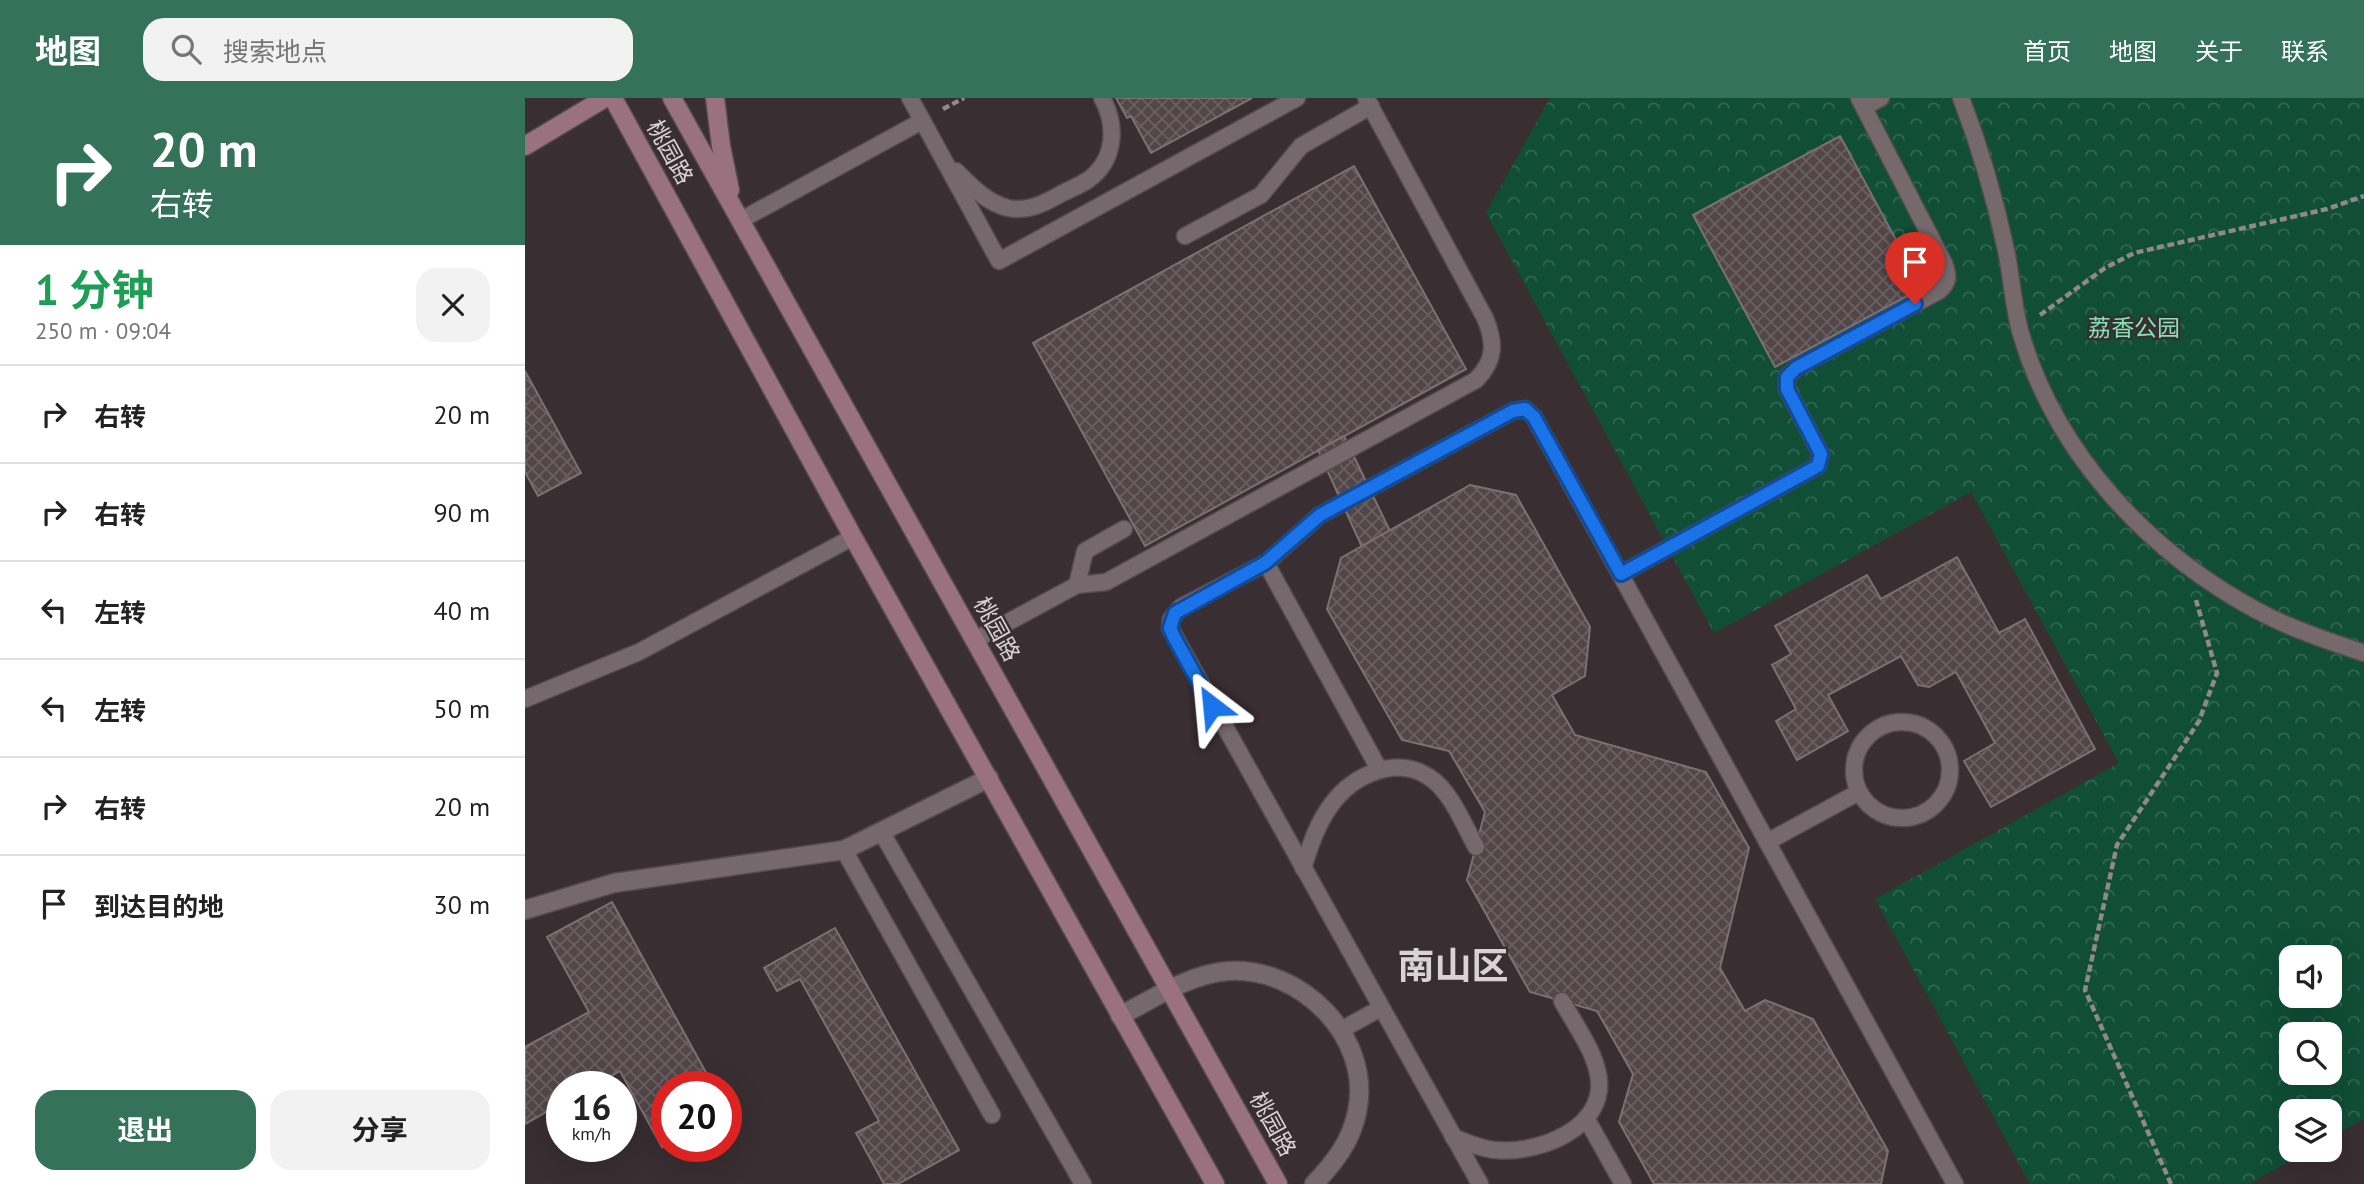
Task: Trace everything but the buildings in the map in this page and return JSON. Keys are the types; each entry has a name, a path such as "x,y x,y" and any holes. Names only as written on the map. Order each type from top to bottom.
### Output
{"main road":[{"path":"525,146 605,98"},
{"name":"桃园路","path":"613,98 853,537 1215,1184"},
{"name":"桃园路","path":"672,98 1278,1184"},
{"path":"715,98 721,146 738,214"}],"street":[{"path":"525,910 614,883 844,850 989,778"},
{"path":"1120,1016 1194,979 1228,971 1266,975 1298,988 1319,1003 1341,1030 1353,1057 1359,1085 1358,1111 1349,1140 1333,1164 1314,1184"}],"lane":[{"path":"910,98 999,261 1297,98"},
{"path":"944,160 997,205 1023,209 1038,206 1088,180 1105,159 1113,134 1112,120 1102,98"},
{"path":"1621,574 1818,466 1821,454 1787,389 1787,377 1796,368 1939,291 1947,281 1944,263 1861,103 1881,98"},
{"path":"1961,98 1994,200 2007,253 2020,330 2033,373 2049,408 2075,450 2110,495 2145,530 2185,563 2257,610 2330,642 2364,653"},
{"path":"975,640 1077,585 1106,582 1476,380 1486,371 1492,360 1491,333 1485,318 1368,102 1301,146 1261,195 1185,236"},
{"path":"738,214 922,121"},
{"path":"1480,1184 1170,628 1171,619 1181,607 1265,563 1320,515 1513,411 1525,409 1534,417 1621,574 1947,1181"},
{"path":"1077,585 1085,551 1124,529"},
{"path":"525,699 639,652 853,537"},
{"path":"1265,563 1379,769"},
{"path":"1900,721 1915,723 1931,731 1941,742 1948,756 1949,782 1934,806 1919,815 1901,818 1887,816 1870,806 1859,792 1854,779 1854,761 1860,745 1883,725 1900,721"},
{"path":"1303,868 1313,838 1332,803 1347,788 1379,769 1396,766 1413,769 1431,777 1445,793 1476,847"},
{"path":"1767,842 1859,792"},
{"path":"882,833 1083,1184"},
{"path":"844,850 992,1115"},
{"path":"1454,1137 1493,1150 1517,1150 1557,1138 1586,1118 1595,1105 1599,1090 1598,1074 1562,1001"},
{"path":"1341,1030 1381,1008"},
{"path":"1586,1118 1623,1184"}],"path":[{"path":"2020,330 2105,268 2134,253 2327,209 2364,196"},
{"path":"2171,1184 2085,990 2117,845 2199,721 2217,673 2185,563"}],"green space":[{"name":"荔香公园","path":"1550,98 2364,98 2364,1119 2342,1131 2342,1099 2279,1099 2279,1162 2288,1162 2249,1184 2030,1184 1875,899 2119,763 1971,492 1714,633 1486,213"}],"district":[{"name":"南山区","path":"1453,966"}],"route":[{"path":"1212,706 1174,637 1170,628 1171,619 1181,607 1265,563 1320,515 1513,411 1525,409 1534,417 1621,574 1818,466 1821,454 1787,389 1787,377 1796,368 1915,304"}]}
